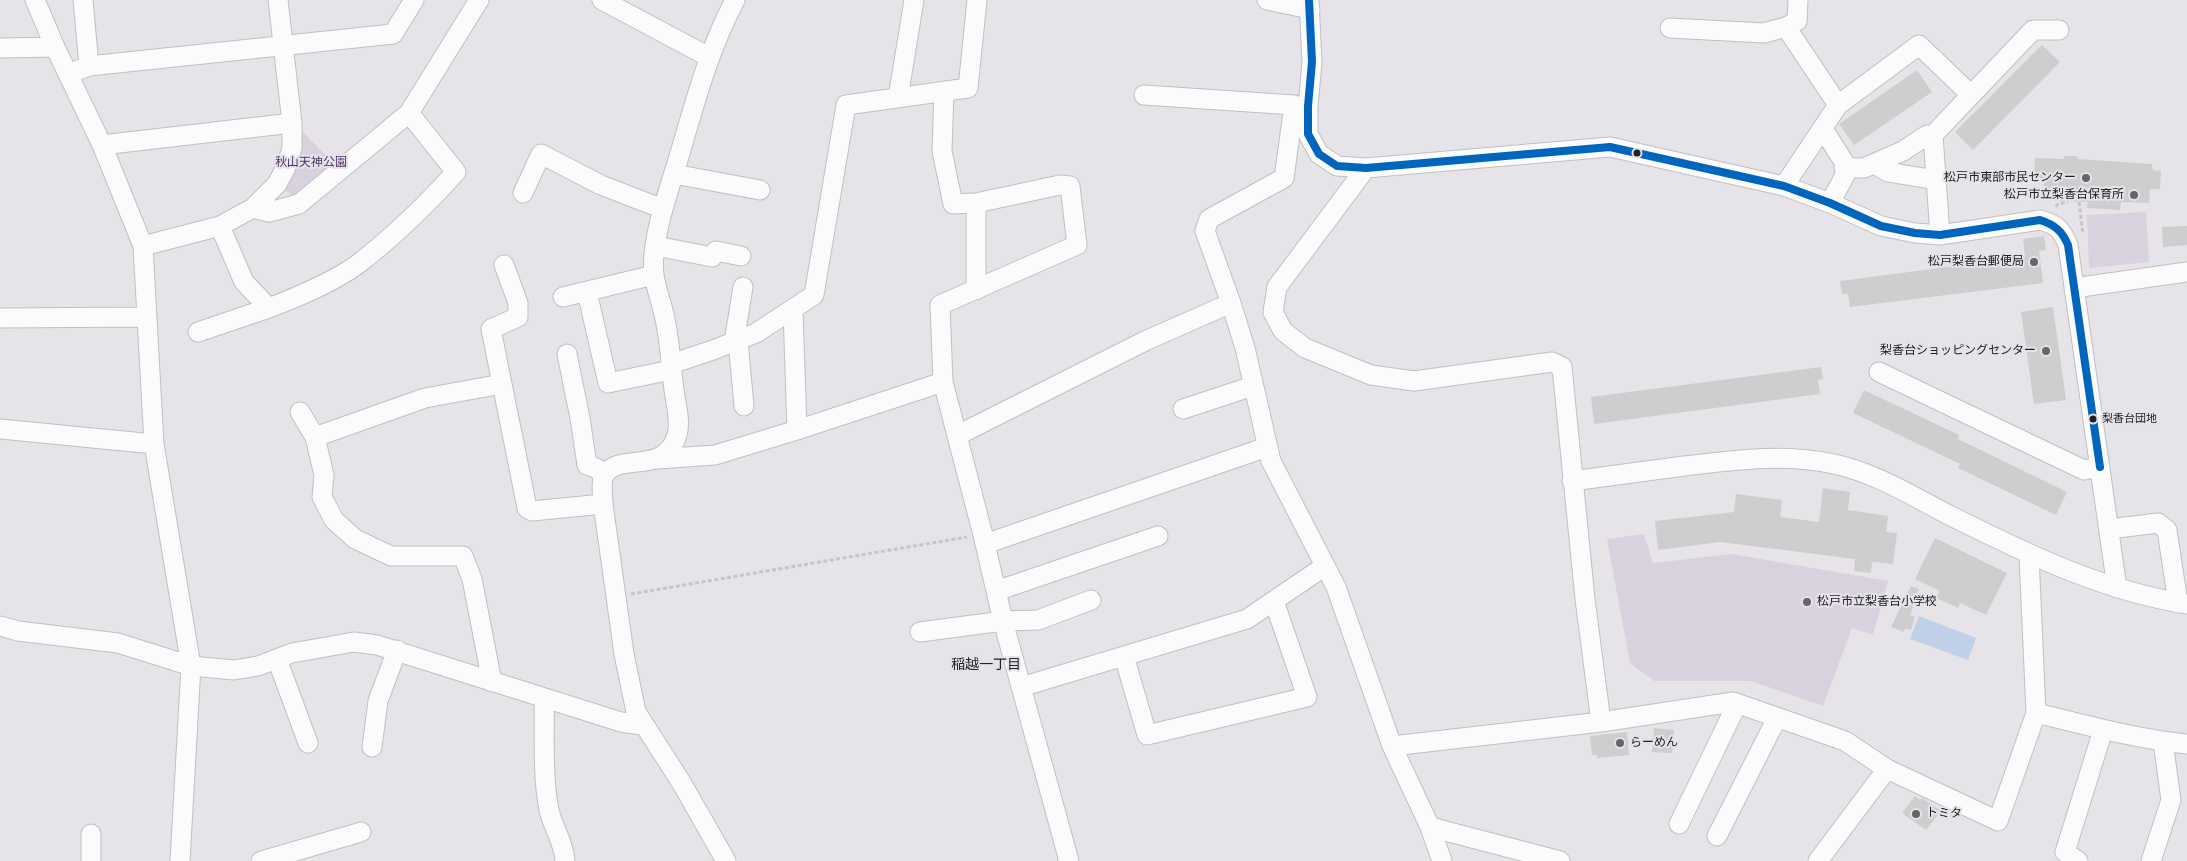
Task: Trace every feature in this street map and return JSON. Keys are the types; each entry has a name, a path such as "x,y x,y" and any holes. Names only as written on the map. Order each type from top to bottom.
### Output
{"street":[{"path":"35,0 55,47 102,145 143,246 154,444 191,666 180,861"},
{"path":"84,0 89,66"},
{"path":"143,246 220,226 252,208 277,184 286,167 292,148 292,123 278,0"},
{"path":"68,74 89,66 393,34 414,0"},
{"path":"252,208 269,212 298,204 409,113 479,0"},
{"path":"602,0 709,57"},
{"path":"657,459 668,452 677,435 678,422 665,320 654,274 654,256 663,209 709,57 719,30 735,0"},
{"path":"898,98 914,0"},
{"path":"587,292 608,383 671,367 736,342 756,333 814,295 846,104 968,88 977,0"},
{"path":"1267,0 1309,4 1312,62 1284,178 1209,219 1205,231 1231,303 1271,461 1336,588 1392,746 1430,827 1442,861"},
{"path":"1670,28 1764,33 1786,27 1797,20 1798,0"},
{"path":"1786,27 1838,105"},
{"path":"1844,168 1864,168 1903,151 1927,135 1933,135 2033,30 2059,30"},
{"path":"1784,186 1838,105 1919,45 1971,96"},
{"path":"0,48 55,47"},
{"path":"944,92 942,151 953,204 976,203 1060,186 1070,186 1077,245 940,305 943,382 958,435 1003,621 1069,861"},
{"path":"1144,96 1301,105"},
{"path":"1301,105 1308,134 1319,154 1338,166 1366,168 1610,147 1784,186 1830,203 1881,226 1914,233 1940,235 2040,220 2051,223 2061,230 2068,245 2117,588"},
{"path":"198,332 301,296 356,265 426,205 456,172 409,113"},
{"path":"102,145 292,123"},
{"path":"1823,129 1844,162 1845,175 1830,203"},
{"path":"1933,135 1940,235"},
{"path":"523,194 541,154 601,185 663,209"},
{"path":"1874,164 1888,172 1936,180"},
{"path":"1366,168 1277,287 1274,312 1283,331 1305,348 1371,375 1414,381 1552,362 1562,367 1572,481 1600,722"},
{"path":"674,174 760,190"},
{"path":"976,203 976,290"},
{"path":"220,226 244,282 269,308"},
{"path":"656,246 712,257 716,251 742,256"},
{"path":"504,265 518,303 518,318 491,328 528,508 532,511 539,511 603,504"},
{"path":"2074,288 2187,272"},
{"path":"563,298 654,274"},
{"path":"744,287 736,342 744,406"},
{"path":"958,435 1145,341 1231,303"},
{"path":"793,310 798,430"},
{"path":"0,318 147,317"},
{"path":"567,354 587,465 596,468 604,475"},
{"path":"1879,372 2084,470 2100,467"},
{"path":"726,861 681,782 642,725 636,712 629,684 603,504 604,475 613,467 657,459 715,455 943,382"},
{"path":"315,437 425,398 502,384"},
{"path":"1183,409 1253,386"},
{"path":"300,412 315,437 324,475 322,497 334,520 355,539 391,556 463,556 472,579 492,682"},
{"path":"0,429 154,444"},
{"path":"984,539 1266,447"},
{"path":"1572,481 1744,458 1804,459 1835,464 1868,474 2029,556 2117,588 2182,604 2167,530 2158,523 2109,530"},
{"path":"996,591 1158,536"},
{"path":"1392,746 1600,722 1733,702 1845,741 1887,769 1998,821 2036,713 2029,556"},
{"path":"1021,687 1247,619 1326,566"},
{"path":"920,632 1003,621 1038,620 1091,600"},
{"path":"1124,656 1147,736 1306,697 1274,601"},
{"path":"0,626 118,643 191,666 234,670 258,666 292,653 354,642 377,645 621,722 642,725"},
{"path":"372,747 378,701 397,650"},
{"path":"277,659 308,743"},
{"path":"544,698 547,794 554,826 564,847 565,861"},
{"path":"1679,824 1737,704"},
{"path":"2036,713 2103,730 2163,742 2187,744"},
{"path":"1717,836 1777,718"},
{"path":"2078,861 2065,852 2103,730"},
{"path":"2151,861 2171,800 2163,742"},
{"path":"1818,861 1887,769"},
{"path":"1430,827 1560,861"},
{"path":"261,861 361,832"},
{"path":"91,834 91,861"}],"path":[{"path":"2058,204 2068,202"},
{"path":"2075,235 2083,234 2079,202"},
{"path":"616,597 984,539"}],"green space":[{"name":"秋山天神公園","path":"299,128 333,163 299,200 283,189"},
{"path":"2146,212 2149,262 2089,268 2087,215"},
{"path":"1644,534 1653,563 1732,554 1888,581 1873,635 1852,628 1823,706 1751,681 1654,681 1630,663 1607,539"}],"water":[{"path":"1919,616 1976,638 1968,660 1910,639"}],"building":[{"path":"2042,45 2060,62 1973,150 1955,132"},
{"path":"1917,70 1932,92 1854,145 1839,124"},
{"path":"2064,156 2077,156 2078,159 2152,164 2153,170 2161,171 2160,189 2150,189 2149,203 2121,202 2120,210 2087,208 2088,202 2043,200 2044,179 2034,177 2035,158 2064,159"},
{"path":"2187,226 2187,245 2163,247 2162,227"},
{"path":"2044,236 2046,250 2039,251 2043,283 1850,307 1848,294 1842,294 1840,281 2025,257 2023,239"},
{"path":"2053,307 2066,400 2034,404 2021,312"},
{"path":"1821,367 1823,379 1818,380 1820,394 1594,424 1591,397"},
{"path":"1864,390 1959,435 1958,439 2067,492 2056,515 1958,468 1960,464 1853,413"},
{"path":"1823,488 1850,492 1848,510 1888,516 1886,532 1897,533 1893,564 1872,562 1871,573 1854,571 1855,559 1720,542 1658,550 1655,521 1734,512 1736,494 1782,500 1780,517 1819,522"},
{"path":"1935,538 2007,573 1986,615 1960,603 1958,608 1936,598 1940,591 1915,579"},
{"path":"1911,586 1919,589 1910,615 1915,617 1911,630 1905,628 1904,632 1891,627"},
{"path":"1654,728 1674,730 1672,753 1652,752"},
{"path":"1627,732 1629,755 1597,758 1597,755 1592,755 1590,736"},
{"path":"1915,796 1920,800 1922,798 1941,811 1926,830 1902,813"}],"transit line":[{"path":"1309,0 1312,62 1308,106 1308,134 1319,154 1337,166 1366,168 1610,147 1784,186 1830,203 1881,226 1915,233 1940,235 2040,220 2050,224 2060,232 2068,245 2100,467"}],"place":[{"name":"松戸市東部市民センター","path":"2086,178"},
{"name":"松戸市立梨香台保育所","path":"2134,195"},
{"name":"松戸梨香台郵便局","path":"2034,262"},
{"name":"梨香台ショッピングセンター","path":"2046,351"},
{"name":"梨香台団地","path":"2093,419"},
{"name":"松戸市立梨香台小学校","path":"1807,602"},
{"name":"らーめん","path":"1620,743"},
{"name":"トミタ","path":"1916,814"}],"district":[{"name":"稲越一丁目","path":"986,666"}]}
